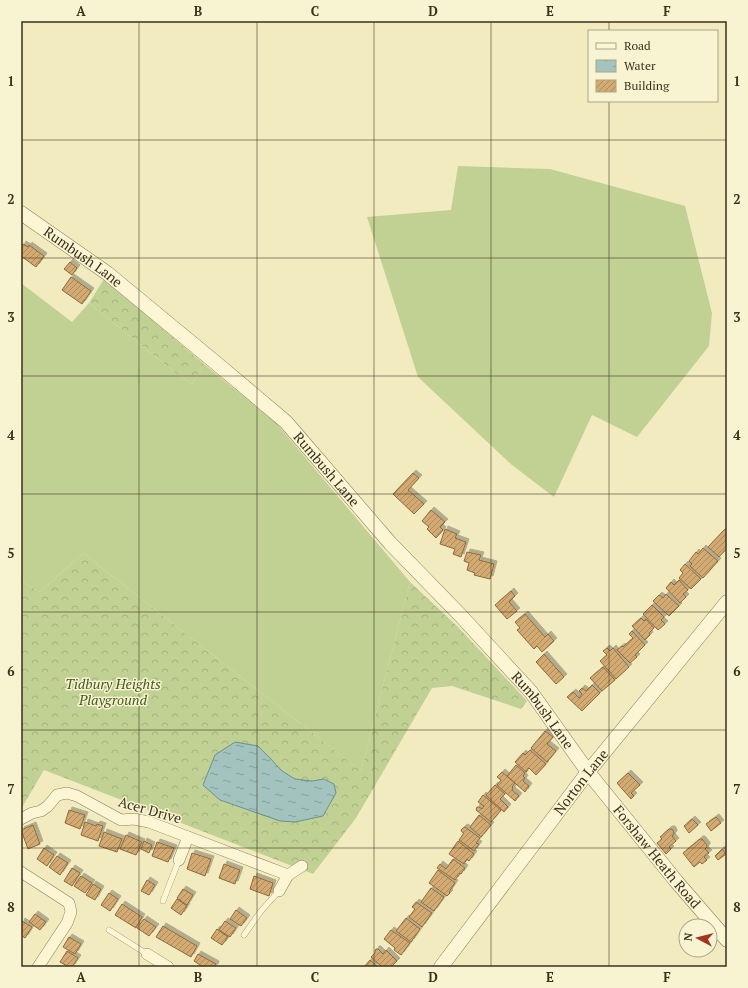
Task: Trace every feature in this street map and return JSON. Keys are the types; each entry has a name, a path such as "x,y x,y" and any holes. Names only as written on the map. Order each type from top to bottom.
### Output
{"street":[{"name":"Rumbush Lane","path":"21,213 107,273 286,422 390,544 461,616 530,692 588,772"},
{"name":"Norton Lane","path":"441,967 588,772 727,602"},
{"name":"Forshaw Heath Road","path":"588,772 676,882 727,940"},
{"name":"Acer Drive","path":"21,819 32,813 41,811 48,806 57,795 67,794 77,796 121,820 134,819 149,822 288,875"},
{"name":"Acer Drive","path":"179,860 188,837"},
{"path":"279,891 288,875 302,866"},
{"path":"21,872 69,903 70,912 67,922 38,967"},
{"path":"147,954 161,965"}],"lane":[{"path":"163,901 179,860"},
{"path":"244,935 261,911 279,891"},
{"path":"109,930 147,954"}],"green space":[{"path":"458,166 550,169 685,206 712,313 709,346 637,437 592,415 554,497 512,465 418,377 367,217 451,210"},
{"path":"104,279 204,364 192,384 178,375 89,303"},
{"path":"21,283 72,322 89,303 178,375 192,384 204,364 277,424 410,582 361,771 83,553 40,592 21,581"},
{"name":"Tidbury Heights Playground","path":"83,553 361,771 410,582 458,627 527,701 521,709 452,686 432,688 356,818 313,874 44,770 21,809 21,581 40,592"}],"water":[{"path":"235,742 258,746 282,771 295,779 312,781 324,779 334,784 336,793 323,816 295,822 280,821 220,800 203,785 215,755"}],"building":[{"path":"23,244 28,247 29,245 44,256 36,267 21,256 21,248"},
{"path":"70,262 77,268 72,275 64,269"},
{"path":"71,277 91,291 82,304 62,290"},
{"path":"413,473 419,478 408,490 424,504 414,514 393,494"},
{"path":"431,510 445,522 440,527 443,530 436,538 427,529 429,527 422,521"},
{"path":"445,529 457,534 455,538 466,542 461,557 453,554 455,549 440,544"},
{"path":"725,529 727,530 727,548 719,557 708,547"},
{"path":"703,548 718,561 703,578 690,566 692,564 689,561 696,552 698,554"},
{"path":"467,552 481,555 479,560 494,564 490,579 474,575 475,573 467,570 469,563 464,561"},
{"path":"685,564 701,579 691,589 679,578 683,573 680,570"},
{"path":"679,580 688,590 683,594 686,597 680,603 666,588 671,582 674,585"},
{"path":"511,591 515,596 509,602 517,611 507,619 495,605"},
{"path":"666,594 679,606 669,616 653,601 659,595 663,598"},
{"path":"652,605 664,617 661,620 665,624 658,630 643,614"},
{"path":"525,614 545,637 548,634 554,641 542,652 537,646 534,649 517,630 520,628 515,622"},
{"path":"641,618 644,621 646,619 654,628 645,640 632,626"},
{"path":"632,631 645,645 635,655 637,657 630,663 617,650 633,638 629,634"},
{"path":"607,648 610,651 613,648 629,667 616,679 600,661 607,655 603,651"},
{"path":"544,654 564,677 556,684 536,662"},
{"path":"603,667 615,680 602,691 590,678"},
{"path":"592,685 600,693 582,711 567,697 573,692 579,698 582,694 579,691 582,688 586,691"},
{"path":"545,731 553,737 547,744 556,751 547,762 531,748"},
{"path":"530,750 546,764 536,775 529,768 526,772 515,762 523,753 525,755"},
{"path":"516,765 525,773 523,776 525,778 523,781 529,786 525,792 507,776"},
{"path":"502,772 515,783 512,790 519,796 515,801 497,785 501,780 497,777"},
{"path":"628,773 640,785 631,793 634,796 631,799 617,783"},
{"path":"495,785 505,794 500,799 508,807 504,812 486,795"},
{"path":"483,795 501,810 491,822 476,810 477,807 482,809 484,806 478,802"},
{"path":"69,810 85,815 80,829 65,823"},
{"path":"479,815 491,825 481,837 470,827"},
{"path":"716,817 721,823 711,831 706,824"},
{"path":"692,819 698,825 689,833 684,826"},
{"path":"85,822 96,826 97,824 103,826 98,841 81,835"},
{"path":"33,825 40,844 28,849 21,830"},
{"path":"465,827 480,838 476,843 479,844 474,851 459,840 464,833 461,830"},
{"path":"669,829 672,829 674,832 672,836 676,841 669,847 671,849 666,854 657,843 662,839 660,837"},
{"path":"104,832 122,839 117,852 99,846"},
{"path":"126,835 142,842 136,855 120,849"},
{"path":"702,839 707,845 705,849 709,853 704,857 707,860 702,864 700,862 694,867 683,853"},
{"path":"144,841 152,845 149,853 141,849"},
{"path":"458,841 474,854 469,861 467,859 464,864 449,854"},
{"path":"157,842 174,848 168,862 152,856"},
{"path":"44,848 54,855 47,866 37,859"},
{"path":"722,849 726,854 718,860 715,856"},
{"path":"192,853 211,859 205,876 187,869"},
{"path":"57,856 68,863 60,875 49,867"},
{"path":"453,859 465,868 455,880 437,868 440,864 446,869"},
{"path":"224,864 240,870 235,884 219,878"},
{"path":"72,868 80,873 72,886 64,881"},
{"path":"438,870 455,883 447,896 429,883"},
{"path":"81,876 92,883 85,893 74,886"},
{"path":"254,876 273,883 269,896 250,889"},
{"path":"147,880 155,885 149,895 141,891"},
{"path":"93,884 101,889 95,900 86,895"},
{"path":"431,888 444,897 434,911 421,902"},
{"path":"183,889 193,895 187,905 177,898"},
{"path":"109,893 118,899 110,911 101,905"},
{"path":"177,899 187,906 181,915 171,908"},
{"path":"416,902 432,913 422,927 409,917 415,909 412,907"},
{"path":"122,904 142,917 136,928 115,915"},
{"path":"236,910 247,918 241,926 230,919"},
{"path":"35,914 46,922 40,930 29,922"},
{"path":"406,918 420,929 411,942 396,931"},
{"path":"144,919 156,927 149,936 137,928"},
{"path":"22,921 32,927 25,938 21,935"},
{"path":"225,921 236,928 230,937 219,930"},
{"path":"163,926 197,946 191,957 156,937"},
{"path":"217,929 228,937 222,945 211,938"},
{"path":"391,930 410,943 401,955 384,939"},
{"path":"69,937 81,944 75,954 63,947"},
{"path":"376,949 383,954 386,950 397,961 391,967 382,967 371,957 375,953"},
{"path":"67,951 78,958 72,967 60,962"},
{"path":"198,954 216,964 215,967 203,967 194,961"},
{"path":"370,960 378,967 364,967"}]}
